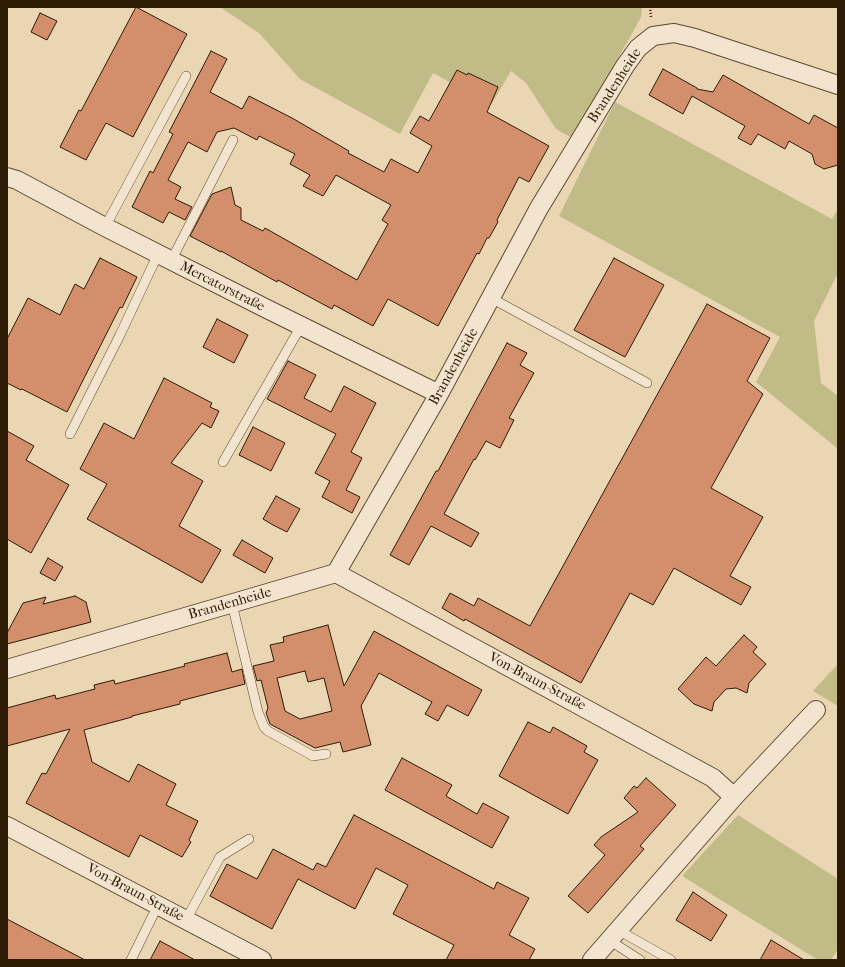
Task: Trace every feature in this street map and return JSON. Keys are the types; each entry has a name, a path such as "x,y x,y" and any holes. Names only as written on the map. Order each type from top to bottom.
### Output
{"street":[{"name":"Brandenheide","path":"7,669 336,573 439,394 539,208 625,66 638,48 653,36 674,33 695,38 838,85"},
{"name":"Mercatorstraße","path":"7,177 17,180 165,258 439,394"},
{"name":"Von-Braun-Straße","path":"336,573 713,778 734,797"},
{"path":"592,960 734,797 816,710"},
{"name":"Von-Braun-Straße","path":"7,826 262,960"}],"lane":[{"path":"105,227 186,76"},
{"path":"70,434 120,335 233,140"},
{"path":"491,298 647,383"},
{"path":"222,462 300,326"},
{"path":"232,604 258,712 264,727 268,731 313,756 326,754"},
{"path":"186,920 220,857 249,839"},
{"path":"131,960 158,905"},
{"path":"614,935 640,960"},
{"path":"614,935 670,960"}],"shaded area":[{"path":"220,7 642,7 641,17 572,138 556,129 526,83 511,71 491,105 433,73 400,134 300,79 259,33"},
{"path":"615,102 832,219 838,209 838,273 814,321 821,383 838,396 838,449 756,382 780,337 559,216"},
{"path":"838,664 838,706 813,691"},
{"path":"738,815 838,879 838,949 831,960 818,960 682,876"}],"building":[{"path":"136,7 187,34 133,137 106,123 86,160 60,147 79,110 81,111"},
{"path":"40,13 57,21 47,40 31,32"},
{"path":"211,51 227,59 210,92 242,109 249,96 292,118 349,151 348,153 384,172 391,159 418,173 432,146 410,133 420,116 429,121 457,70 467,75 468,73 498,87 487,112 549,146 529,182 519,177 497,220 498,222 489,238 487,238 479,254 477,253 438,326 388,299 373,326 334,305 332,309 278,280 277,282 221,251 190,236 212,194 231,187 235,205 241,208 241,220 263,231 265,228 357,280 388,224 382,220 391,205 336,175 323,196 303,186 310,175 290,164 295,154 259,136 257,140 234,128 217,132 207,152 188,142 168,180 181,187 175,199 192,207 185,220 169,212 163,223 132,207 150,171 153,173 173,134 169,132"},
{"path":"663,69 697,89 713,92 723,75 809,124 814,115 838,128 838,165 824,169 815,164 812,154 789,141 785,149 758,134 751,145 738,138 745,126 692,96 683,114 649,95"},
{"path":"100,258 137,277 122,308 120,307 67,412 7,383 7,339 28,298 60,315 75,284 84,289"},
{"path":"614,258 664,285 625,357 574,330"},
{"path":"707,304 770,338 747,381 763,394 711,488 763,517 730,576 751,587 741,605 674,568 653,605 630,593 581,683 465,619 464,621 442,608 450,593 474,606 478,598 530,626"},
{"path":"217,319 248,335 234,363 203,347"},
{"path":"507,343 527,353 520,365 534,373 509,418 514,420 500,448 486,441 475,460 474,459 444,514 479,533 471,547 431,526 409,565 390,555 436,471 438,471"},
{"path":"288,361 316,375 304,398 331,412 344,386 376,403 351,452 362,458 346,490 360,497 352,513 322,497 330,481 315,473 336,434 267,399"},
{"path":"164,378 212,403 210,407 219,411 211,428 202,423 171,463 203,481 179,526 221,550 202,583 87,519 107,484 80,469 104,423 134,439"},
{"path":"253,427 285,443 271,471 239,455"},
{"path":"7,431 34,446 26,460 69,485 31,553 7,539"},
{"path":"276,496 300,509 287,532 263,519"},
{"path":"242,540 273,558 265,573 233,555"},
{"path":"48,558 63,567 55,581 40,573"},
{"path":"75,596 86,602 91,622 7,644 7,633 23,603 46,597 43,604"},
{"path":"328,625 344,686 374,631 482,690 468,716 447,705 438,721 425,714 432,702 379,673 361,706 371,745 343,752 340,742 315,748 270,724 266,713 268,708 261,680 257,681 253,666 274,661 270,645 284,642 283,637","holes":["305,671 308,682 324,678 332,711 300,719 285,711 277,678"]},
{"path":"744,635 757,647 753,652 766,664 749,683 747,693 736,688 726,689 714,702 712,711 694,704 678,689 706,657 716,666"},
{"path":"227,653 232,672 242,669 245,684 180,701 180,704 84,730 92,762 129,782 138,764 176,784 166,805 198,821 189,840 191,842 182,857 140,835 129,857 26,803 42,773 46,774 70,729 7,746 7,708 55,695 56,699 95,689 94,685 114,680 115,684 185,666 184,664"},
{"path":"528,722 550,733 553,727 587,746 584,752 598,760 568,814 499,776"},
{"path":"402,758 452,785 446,796 477,814 483,803 509,817 492,848 385,790"},
{"path":"646,778 676,805 640,846 644,849 588,913 568,896 605,855 594,845 601,837 638,812 624,798 634,786 637,788"},
{"path":"354,815 494,889 497,882 529,898 509,935 535,949 529,960 446,960 454,945 393,914 408,885 376,868 355,909 298,879 272,929 210,896 227,864 257,879 273,849 313,870 317,863 326,867"},
{"path":"693,892 727,915 711,941 676,920"},
{"path":"7,919 85,960 7,960"},
{"path":"771,940 804,960 760,960"},
{"path":"160,941 195,960 150,960"}]}
